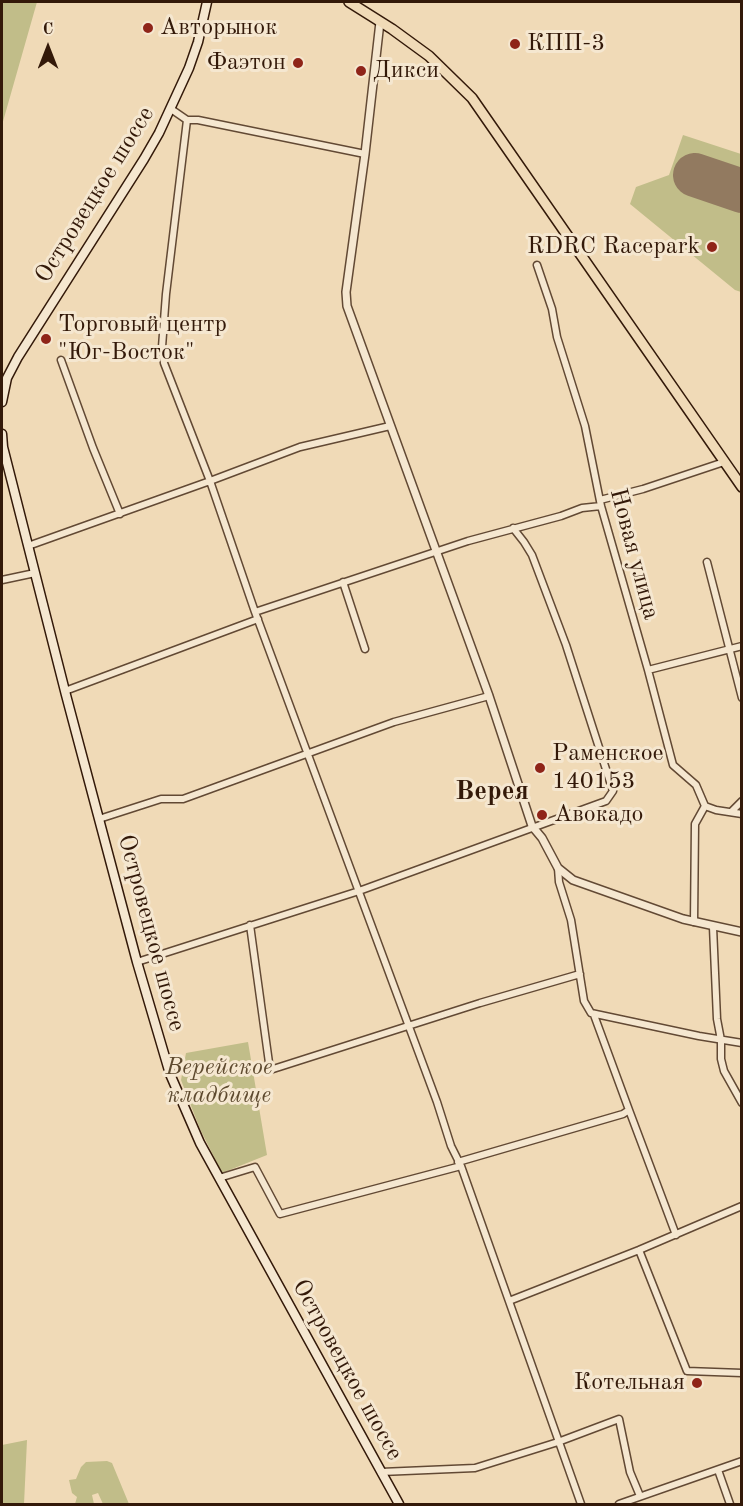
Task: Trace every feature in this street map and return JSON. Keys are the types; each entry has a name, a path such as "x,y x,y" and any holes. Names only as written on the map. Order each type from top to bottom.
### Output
{"main road":[{"name":"Островецкое шоссе","path":"2,402 7,378 18,357 144,159 171,109 198,42 207,2"},
{"path":"349,2 429,57 472,98 741,488"},
{"name":"Островецкое шоссе","path":"2,434 3,447 65,691 137,962 171,1074 200,1143 399,1504"}],"street":[{"path":"380,22 346,292 347,306 489,696 532,826 542,838 558,868 567,876 694,922 741,932"},
{"path":"171,109 187,120 198,120 365,154"},
{"path":"187,120 166,294 162,347 165,363 410,1027 581,1504"},
{"name":"Новая улица","path":"537,265 552,309 557,337 585,426 600,503 673,765 696,785 705,806"},
{"path":"61,360 120,514"},
{"path":"28,546 210,482 300,447 390,426"},
{"path":"255,612 724,462"},
{"path":"137,962 359,891 532,826 606,801 614,791 566,645 532,555 513,528"},
{"path":"707,562 741,698"},
{"path":"2,579 35,573"},
{"path":"343,582 365,649"},
{"path":"65,691 258,619"},
{"path":"648,670 741,646"},
{"path":"99,819 161,799 183,799 394,722 489,696"},
{"path":"731,812 741,801"},
{"path":"694,922 695,824 705,806 741,814"},
{"path":"558,868 559,882 571,920 584,1002 594,1016 676,1235"},
{"path":"250,925 270,1070 480,1003 580,974"},
{"path":"713,927 721,1059 724,1071 741,1103"},
{"path":"594,1016 741,1043"},
{"path":"219,1178 255,1167 280,1214 459,1164 623,1114 629,1110"},
{"path":"509,1301 676,1235 741,1206"},
{"path":"639,1250 687,1371 741,1373"},
{"path":"381,1472 475,1468 558,1442 619,1419 630,1472 640,1496"},
{"path":"619,1504 741,1461"},
{"path":"717,1470 730,1504"}],"green space":[{"path":"2,2 37,2 2,125"},
{"name":"RDRC Racepark","path":"683,135 741,154 741,292 735,290 630,204 636,187 669,175"},
{"name":"Верейское кладбище","path":"248,1042 267,1155 222,1173 200,1129 181,1080 186,1053"},
{"path":"27,1440 24,1504 2,1504 2,1445"},
{"path":"107,1461 112,1463 129,1504 103,1504 98,1493 92,1495 94,1504 75,1504 77,1497 72,1493 69,1480 76,1479 86,1462"}],"runway":[{"path":"695,175 742,191"}],"place":[{"name":"Авторынок","path":"148,28"},
{"name":"КПП-3","path":"515,44"},
{"name":"Фаэтон","path":"298,63"},
{"name":"Дикси","path":"361,71"},
{"name":"RDRC Racepark","path":"712,247"},
{"name":"Торговый центр \"Юг-Восток\"","path":"46,339"},
{"name":"Раменское 140153","path":"540,768"},
{"name":"Авокадо","path":"542,815"},
{"name":"Котельная","path":"697,1383"}],"district":[{"name":"Верея","path":"492,792"}]}
